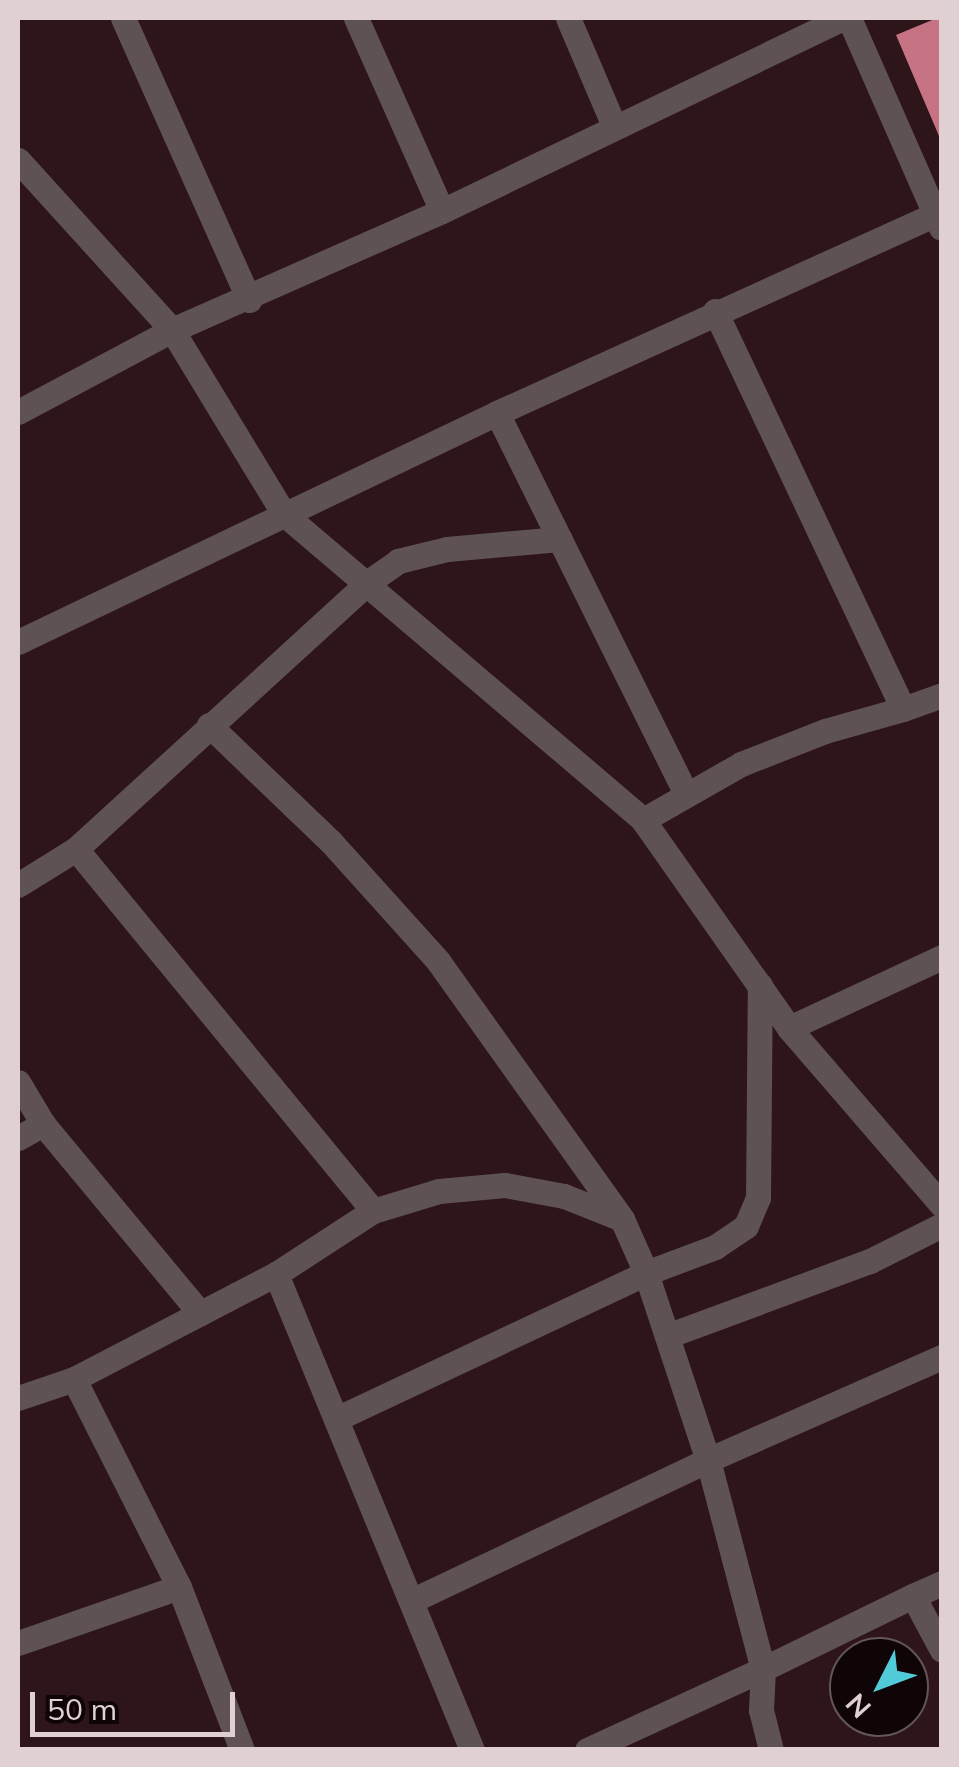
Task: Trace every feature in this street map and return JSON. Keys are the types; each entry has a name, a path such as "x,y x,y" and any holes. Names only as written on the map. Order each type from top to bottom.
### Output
{"street":[{"path":"122,18 249,300"},
{"path":"356,18 442,211"},
{"path":"568,18 614,126"},
{"path":"18,412 172,330 249,300 442,211 846,18 938,222 715,311 18,642"},
{"path":"20,168 172,330 284,514 642,820 789,1028 942,1205"},
{"path":"715,311 903,709"},
{"path":"497,412 686,793"},
{"path":"18,885 76,850 367,583 398,561 447,549 560,540"},
{"path":"642,820 740,764 825,731 942,695"},
{"path":"209,725 331,842 438,961 622,1219 646,1274 708,1460 763,1669 761,1710 771,1750"},
{"path":"76,850 374,1212"},
{"path":"789,1028 942,958"},
{"path":"336,1419 646,1274 716,1247 746,1226 758,1198 760,984"},
{"path":"18,1082 44,1124 200,1312"},
{"path":"18,1138 44,1124"},
{"path":"18,1398 74,1379 276,1274 374,1212 439,1191 505,1185 564,1196 622,1219"},
{"path":"667,1336 870,1262 942,1225"},
{"path":"276,1274 472,1750"},
{"path":"411,1602 708,1460 942,1357"},
{"path":"74,1379 178,1588 242,1750"},
{"path":"587,1750 942,1582"},
{"path":"18,1643 178,1588"},
{"path":"913,1596 942,1650"}],"building":[{"path":"942,18 942,143 896,35"}]}
